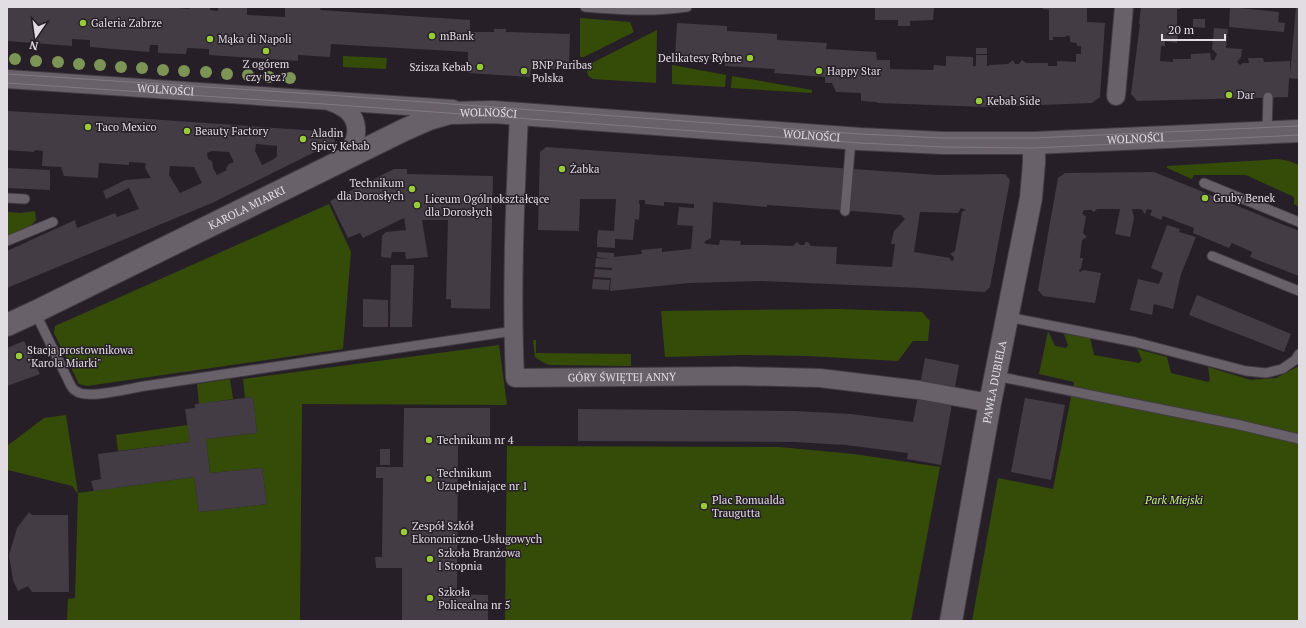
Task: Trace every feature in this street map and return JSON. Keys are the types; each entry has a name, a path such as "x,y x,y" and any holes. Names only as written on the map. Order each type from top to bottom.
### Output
{"main road":[{"name":"WOLNOŚCI","path":"493,112 851,138 943,143 1034,143 1299,131"},
{"name":"KAROLA MIARKI","path":"7,324 35,312 428,119 450,113 493,112"},
{"name":"PAWŁA DUBIELA","path":"951,621 990,403 1032,191 1034,143"}],"street":[{"path":"1116,96 1124,7"},
{"name":"WOLNOŚCI","path":"7,79 493,112"},
{"name":"WOLNOŚCI","path":"324,100 341,106 350,113 355,120 356,129 353,143 347,155 340,162"},
{"name":"GÓRY ŚWIĘTEJ ANNY","path":"519,114 515,214 513,331 515,378 728,376 820,378 919,390 990,403"}],"lane":[{"path":"585,7 632,11 670,10 687,7"},
{"path":"1267,132 1268,98"},
{"path":"846,211 851,138"},
{"path":"1204,183 1299,222"},
{"path":"7,198 25,199"},
{"path":"7,241 53,222"},
{"path":"1212,256 1299,291"},
{"path":"35,312 70,384 76,391 94,395 513,331"},
{"path":"1008,317 1135,342 1246,370 1266,372 1282,370 1295,360 1299,354"},
{"path":"996,376 1210,419 1299,439"}],"green space":[{"path":"580,18 630,22 634,32 584,57 580,57"},
{"path":"657,30 656,83 593,79 588,76 587,70 590,64"},
{"path":"343,56 387,58 386,69 343,67"},
{"path":"672,65 726,75 725,87 672,84"},
{"path":"732,76 812,90 812,93 731,88"},
{"path":"1278,159 1299,165 1299,207 1294,204 1294,197 1246,175 1194,175 1192,179 1167,168 1167,166"},
{"path":"329,204 351,252 343,349 87,386 79,384 54,333 55,326"},
{"path":"35,211 36,220 30,227 7,236 7,212 21,213"},
{"path":"840,309 922,312 930,321 928,341 913,341 898,361 808,356 743,355 665,357 661,311"},
{"name":"Park Miejski","path":"1048,331 1055,346 1066,348 1068,345 1064,334 1090,338 1094,355 1139,363 1142,360 1137,349 1167,357 1171,373 1208,382 1210,380 1208,367 1251,380 1276,378 1299,366 1299,621 972,621 998,478 1053,489 1074,382 1039,374"},
{"path":"533,340 536,340 536,353 631,354 631,366 550,365 535,357"},
{"path":"499,345 507,405 302,404 300,621 67,621 68,599 75,598 78,494 72,486 8,470 7,468 7,446 44,418 66,415 78,493 194,477 199,512 267,504 262,468 210,473 206,439 257,433 253,397 245,398 243,379"},
{"path":"230,379 233,399 199,404 197,384"},
{"path":"188,425 190,442 118,451 116,435"},
{"name":"Plac Romualda Traugutta","path":"507,446 779,447 854,454 940,467 911,621 505,621"}],"building":[{"path":"7,7 169,7 189,9 189,7 210,7 210,10 218,11 218,7 247,7 247,15 285,17 285,7 321,7 320,10 470,20 470,32 494,32 494,29 506,29 506,32 570,34 569,69 531,69 530,77 468,73 468,52 331,44 330,57 298,55 298,61 209,55 209,49 187,48 186,54 158,53 158,45 150,45 149,52 90,47 90,40 72,39 72,46 7,41"},
{"path":"875,7 934,7 933,20 910,21 910,26 898,26 898,20 875,20"},
{"path":"1043,7 1087,7 1087,22 1105,23 1100,97 1092,103 987,107 878,103 861,101 861,93 836,92 832,83 825,83 825,77 774,73 775,69 725,66 725,60 675,57 677,23 727,26 727,31 777,34 777,40 827,43 826,49 876,52 877,60 890,60 890,69 933,70 934,65 946,66 946,56 973,57 973,66 976,66 976,55 987,55 987,66 1008,64 1013,60 1015,64 1019,64 1022,60 1026,63 1048,63 1048,66 1057,66 1057,61 1076,62 1076,54 1081,54 1081,46 1077,46 1077,43 1070,42 1070,37 1068,35 1065,37 1053,37 1053,40 1049,40 1049,10 1043,9"},
{"path":"1141,7 1181,7 1181,9 1177,9 1177,43 1165,41 1165,46 1161,46 1160,61 1173,62 1173,59 1191,59 1191,54 1210,53 1211,60 1214,60 1217,54 1212,49 1214,28 1228,29 1226,48 1242,49 1241,57 1237,62 1240,65 1243,63 1249,63 1248,58 1263,58 1264,62 1290,61 1290,76 1296,7 1299,7 1299,79 1289,78 1288,97 1137,101 1131,94"},
{"path":"1230,7 1279,12 1278,22 1285,23 1284,32 1229,27"},
{"path":"1193,19 1205,19 1205,28 1193,27"},
{"path":"976,48 987,48 987,54 976,54"},
{"path":"7,111 333,132 335,142 212,203 7,288 7,251 75,220 77,228 115,213 117,217 139,209 129,188 106,199 103,191 125,180 151,178 145,168 146,163 129,162 129,165 99,163 98,178 64,176 61,167 42,166 43,151 35,150 34,152 7,150","holes":["256,144 277,146 277,156 262,165 255,151","212,151 229,152 234,162 229,164 226,168 227,170 217,175 213,168 212,161 208,159 207,153","170,166 194,167 202,183 180,193 169,175"]},
{"path":"546,147 938,175 1005,174 1010,180 990,287 985,292 762,281 689,283 610,291 611,278 594,277 595,269 612,270 612,268 595,267 596,258 609,259 597,257 597,252 614,253 614,257 642,254 641,250 662,248 662,252 691,249 693,226 677,225 679,207 694,208 694,204 664,202 664,206 645,204 645,200 639,200 639,220 635,219 633,240 615,239 615,248 597,247 597,239 598,230 614,231 616,199 580,199 579,231 538,230 540,152","holes":["713,202 767,207 767,205 901,215 905,219 894,231 891,244 895,244 892,267 836,264 837,247 811,246 808,242 804,245 800,245 797,242 793,246 740,245 741,241 720,240 719,245 706,244 704,242 711,238","961,208 966,210 962,212 955,251 950,254 954,257 953,261 950,260 950,258 914,252 920,212 958,213"]},
{"path":"7,168 50,170 50,190 7,188"},
{"path":"394,169 407,169 407,174 493,176 490,309 451,308 451,299 446,299 448,220 422,220 428,257 406,259 405,252 392,252 391,258 381,257 382,236 386,232 406,230 404,218 363,238 360,233 348,238 330,201"},
{"path":"1154,172 1299,231 1299,276 1250,257 1252,252 1232,243 1229,248 1193,233 1194,228 1163,216 1161,220 1150,215 1152,210 1147,209 1145,214 1141,209 1132,209 1134,218 1130,237 1115,234 1120,209 1097,209 1094,212 1091,210 1084,210 1082,213 1086,217 1083,233 1087,237 1082,240 1080,258 1083,258 1081,268 1079,270 1080,272 1083,270 1101,273 1095,303 1043,296 1038,290 1058,178 1065,173"},
{"path":"1167,225 1180,229 1179,232 1196,237 1181,274 1173,309 1154,304 1152,315 1130,310 1138,279 1159,284 1163,273 1151,268"},
{"path":"391,265 414,265 412,327 390,327"},
{"path":"593,279 610,280 609,290 592,289"},
{"path":"1197,295 1291,334 1284,352 1189,315"},
{"path":"363,299 388,300 388,327 363,327"},
{"name":"Stacja prostownikowa \"Karola Miarki\"","path":"24,341 40,374 7,386 7,348"},
{"path":"925,358 959,365 941,465 907,459 908,453 846,445 794,442 578,441 578,409 795,411 851,414 913,422"},
{"path":"253,397 257,433 206,439 210,473 262,468 267,504 199,512 194,477 94,491 91,481 101,479 98,454 190,442 185,409 195,408 195,404"},
{"path":"1025,398 1065,405 1051,480 1011,472"},
{"path":"404,408 490,408 490,440 458,440 457,594 488,595 488,621 402,621 402,568 376,568 375,557 382,557 383,478 376,478 376,467 403,467"},
{"path":"380,449 390,449 390,465 380,465"},
{"path":"29,512 32,515 68,515 69,592 32,592 28,586 18,591 13,580 9,555 17,528"}],"tram line":[{"path":"7,74 315,94 860,134 943,138 1034,138 1299,126"},
{"path":"7,83 324,104 860,143 943,147 1034,148 1299,135"}],"place":[{"name":"Galeria Zabrze","path":"83,23"},
{"name":"mBank","path":"432,36"},
{"name":"Mąka di Napoli","path":"210,39"},
{"name":"Z ogórem czy bez?","path":"266,51"},
{"name":"Delikatesy Rybne","path":"750,58"},
{"name":"Szisza Kebab","path":"480,67"},
{"name":"BNP Paribas Polska","path":"524,71"},
{"name":"Happy Star","path":"819,71"},
{"name":"Dar","path":"1229,95"},
{"name":"Kebab Side","path":"979,101"},
{"name":"Taco Mexico","path":"88,127"},
{"name":"Beauty Factory","path":"187,131"},
{"name":"Aladin Spicy Kebab","path":"303,139"},
{"name":"Żabka","path":"562,169"},
{"name":"Technikum dla Dorosłych","path":"412,189"},
{"name":"Gruby Benek","path":"1205,198"},
{"name":"Liceum Ogólnokształcące dla Dorosłych","path":"417,205"},
{"name":"Stacja prostownikowa \"Karola Miarki\"","path":"19,356"},
{"name":"Technikum nr 4","path":"429,440"},
{"name":"Technikum Uzupełniające nr 1","path":"429,479"},
{"name":"Plac Romualda Traugutta","path":"704,506"},
{"name":"Zespół Szkół Ekonomiczno-Usługowych","path":"404,532"},
{"name":"Szkoła Branżowa I Stopnia","path":"430,559"},
{"name":"Szkoła Policealna nr 5","path":"430,598"}]}
